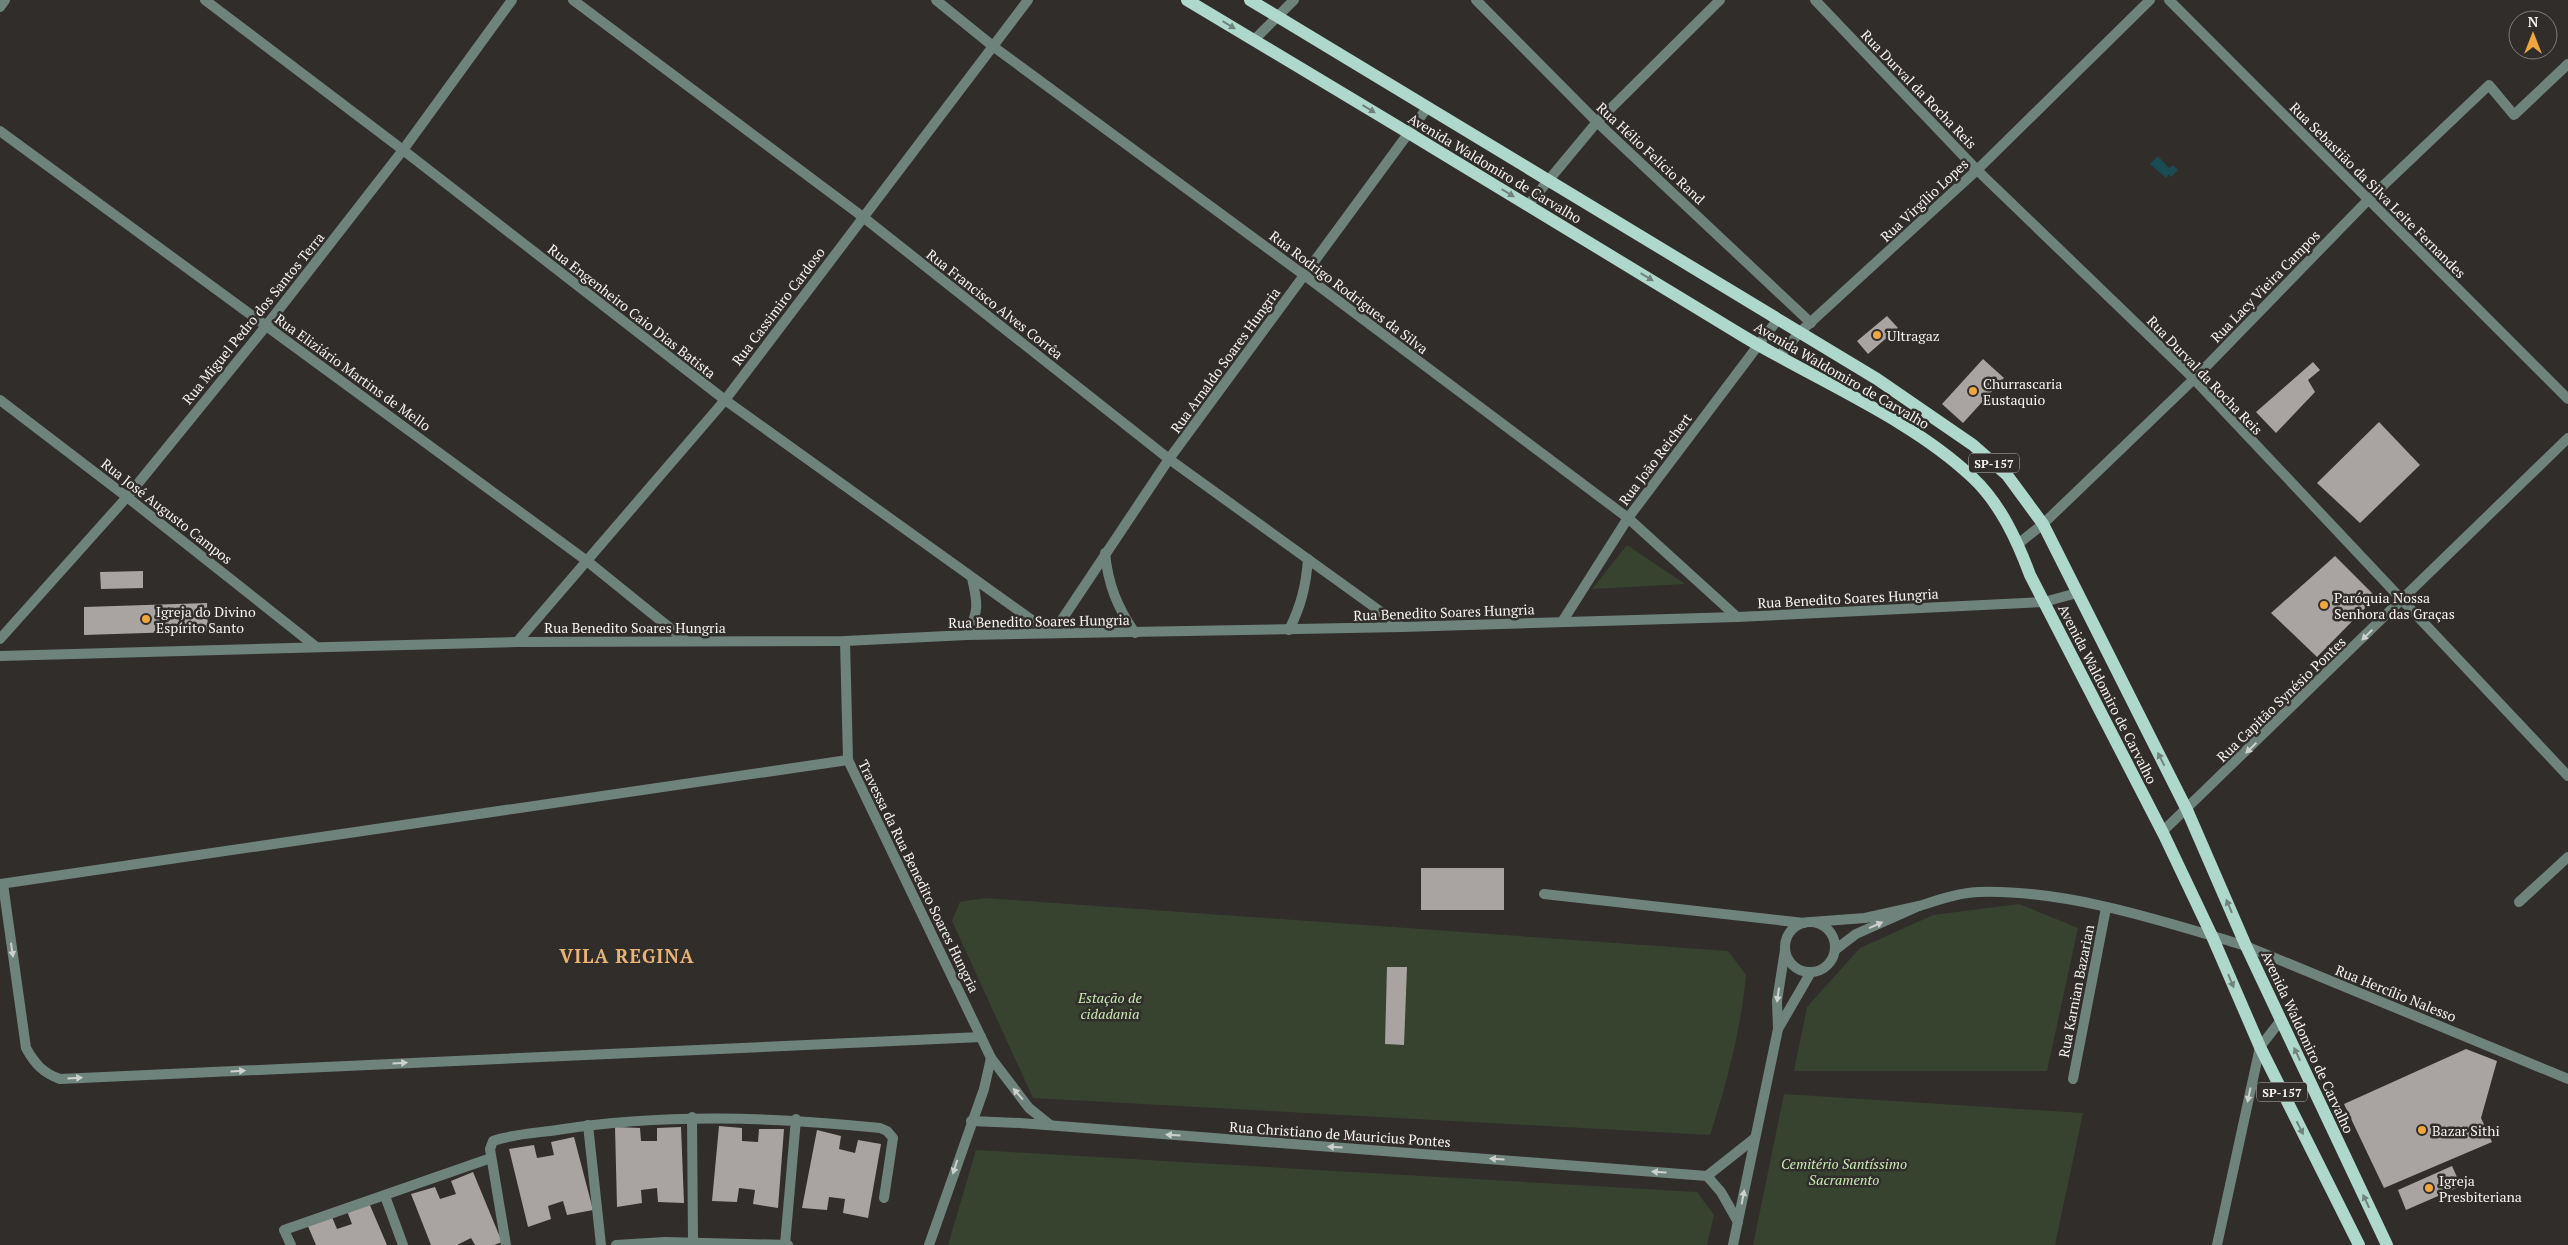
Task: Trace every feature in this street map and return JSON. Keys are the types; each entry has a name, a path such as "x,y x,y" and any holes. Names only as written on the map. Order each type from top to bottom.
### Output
{"main road":[{"name":"Avenida Waldomiro de Carvalho","path":"1187,0 1758,345 1920,436 1974,478 2005,520 2018,544 2030,575 2162,832 2212,936 2260,1047 2358,1245"},
{"name":"Avenida Waldomiro de Carvalho","path":"1250,0 1885,384 1973,445 2007,475 2043,524 2187,810 2246,946 2387,1245"}],"street":[{"path":"0,7 5,0"},
{"name":"Rua Engenheiro Caio Dias Batista","path":"204,0 403,150 724,400 1052,634"},
{"name":"Rua Miguel Pedro dos Santos Terra","path":"0,639 127,497 266,326 403,150 512,0"},
{"name":"Rua Francisco Alves Corrêa","path":"573,0 862,217 1169,459 1402,627"},
{"name":"Rua Rodrigo Rodrigues da Silva","path":"936,0 994,47 1304,275 1628,518 1736,617"},
{"name":"Rua Cassimiro Cardoso","path":"517,642 724,400 1028,0"},
{"path":"1254,40 1294,0"},
{"name":"Rua Hélio Felício Rand","path":"1476,0 1597,122 1811,323"},
{"path":"1528,205 1547,179 1597,122 1720,0"},
{"name":"Rua Durval da Rocha Reis","path":"1815,0 1977,170 2194,379 2568,776"},
{"name":"Rua Virgílio Lopes","path":"1779,356 1800,332 1977,170 2150,0"},
{"name":"Rua Sebastião da Silva Leite Fernandes","path":"2169,0 2568,399"},
{"name":"Rua Lacy Vieira Campos","path":"2018,544 2043,524 2194,379 2368,200 2489,85 2514,115 2568,64"},
{"name":"Rua Arnaldo Soares Hungria","path":"1052,634 1169,459 1427,108"},
{"name":"Rua Eliziário Martins de Mello","path":"0,131 587,561 686,641"},
{"name":"Rua João Reichert","path":"1562,622 1628,518 1778,319"},
{"name":"Rua José Augusto Campos","path":"0,400 127,497 315,646"},
{"name":"Rua Capitão Synésio Pontes","path":"2162,832 2187,810 2568,438"},
{"path":"1105,553 1107,574 1113,596 1122,615 1135,633"},
{"path":"1289,630 1300,607 1306,584 1308,559"},
{"path":"967,635 977,616 978,603 972,578"},
{"name":"Rua Benedito Soares Hungria","path":"0,656 517,642 845,641 967,635 1289,630 1736,617 2044,602 2077,593"},
{"name":"Travessa da Rua Benedito Soares Hungria","path":"845,641 848,760 991,1058 1030,1108 1050,1125"},
{"path":"848,760 1,884 26,1048 34,1062 46,1074 60,1079 981,1037"},
{"path":"2518,902 2568,856"},
{"name":"Rua Hercílio Nalesso","path":"1919,906 1948,896 1977,892 2022,893 2106,908 2212,936 2246,946 2568,1079"},
{"path":"1544,894 1819,924 1832,934 1835,950"},
{"path":"1733,1245 1778,1029 1777,1001 1785,946 1791,932 1807,923 1865,918 1919,906"},
{"path":"1778,1029 1812,972 1827,966 1835,950 1856,934 1919,906"},
{"name":"Rua Karnian Bazarian","path":"2073,1079 2106,908"},
{"path":"1785,946 1790,961 1795,967 1812,972"},
{"path":"2217,1245 2260,1047 2281,1020"},
{"path":"929,1245 971,1121 984,1089 991,1058"},
{"path":"692,1117 693,1243"},
{"path":"506,1245 490,1149 493,1142 499,1139 588,1125 692,1117 796,1119 887,1131 893,1138 884,1198"},
{"path":"616,1245 665,1242 786,1245 796,1119"},
{"name":"Rua Christiano de Mauricius Pontes","path":"971,1121 1050,1125 1707,1176"},
{"path":"588,1125 601,1245"},
{"path":"1738,1222 1721,1192 1707,1176 1755,1138"},
{"path":"291,1245 284,1230 492,1158"},
{"path":"385,1196 403,1245"}],"green space":[{"path":"1627,545 1685,584 1592,589"},
{"name":"Estação de cidadania","path":"985,898 1728,951 1746,975 1744,995 1732,1056 1710,1135 1033,1098 952,921 960,902"},
{"path":"2019,904 2078,928 2047,1071 1794,1071 1807,1007 1860,948 1933,915"},
{"name":"Cemitério Santíssimo Sacramento","path":"1784,1094 2083,1113 2055,1245 1753,1245"},
{"path":"976,1150 1697,1192 1714,1215 1707,1245 948,1245"}],"water":[{"path":"2158,156 2169,168 2173,165 2178,170 2171,177 2169,174 2166,178 2150,164"}],"building":[{"name":"Ultragaz","path":"1887,316 1898,328 1868,354 1857,341"},
{"name":"Churrascaria Eustaquio","path":"1983,359 2004,378 1963,423 1942,404"},
{"path":"2313,362 2320,370 2308,380 2315,392 2276,433 2256,412"},
{"path":"2379,422 2420,465 2360,523 2317,483"},
{"name":"Paróquia Nossa Senhora das Graças","path":"2335,556 2376,597 2317,657 2271,613"},
{"path":"143,571 143,588 101,589 100,572"},
{"name":"Igreja do Divino Espírito Santo","path":"207,603 208,631 84,635 84,607"},
{"path":"1421,868 1504,868 1504,910 1421,910"},
{"path":"1387,967 1407,967 1404,1045 1385,1044"},
{"name":"Bazar Sithi","path":"2466,1049 2497,1061 2481,1118 2492,1142 2384,1188 2344,1104"},
{"path":"719,1126 742,1128 742,1141 758,1142 759,1129 784,1129 778,1208 753,1204 755,1190 739,1188 737,1202 712,1201"},
{"path":"615,1127 640,1128 641,1141 657,1141 657,1128 681,1127 684,1203 658,1202 657,1188 641,1190 642,1203 617,1207"},
{"path":"817,1130 841,1136 839,1149 855,1153 858,1140 881,1144 868,1218 843,1213 845,1199 829,1197 827,1210 802,1208"},
{"path":"574,1137 593,1210 567,1215 563,1201 548,1206 551,1219 528,1227 509,1149 534,1145 537,1158 554,1155 551,1142"},
{"name":"Igreja Presbiteriana","path":"2452,1166 2461,1186 2406,1210 2398,1190"},
{"path":"473,1172 502,1242 494,1245 475,1245 471,1238 457,1245 431,1245 411,1194 435,1187 440,1199 456,1194 451,1181"},
{"path":"369,1203 387,1245 316,1245 307,1224 332,1217 337,1229 352,1224 347,1211"}],"place":[{"name":"Ultragaz","path":"1877,335"},
{"name":"Churrascaria Eustaquio","path":"1973,391"},
{"name":"Paróquia Nossa Senhora das Graças","path":"2324,605"},
{"name":"Igreja do Divino Espírito Santo","path":"146,619"},
{"name":"Bazar Sithi","path":"2422,1130"},
{"name":"Igreja Presbiteriana","path":"2429,1188"}],"district":[{"name":"VILA REGINA","path":"627,955"}]}
